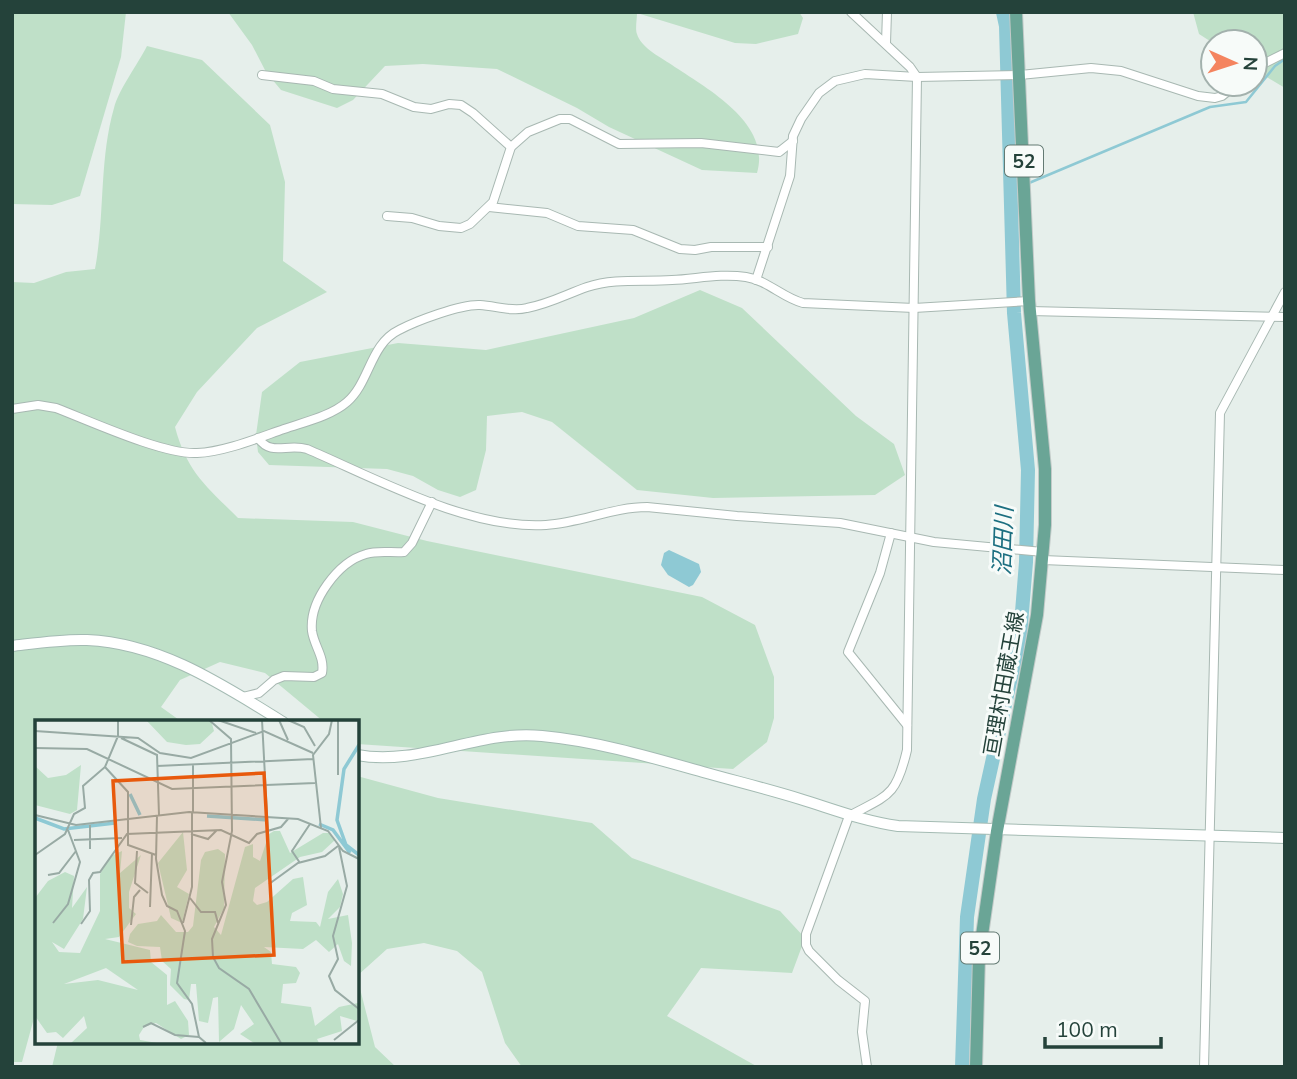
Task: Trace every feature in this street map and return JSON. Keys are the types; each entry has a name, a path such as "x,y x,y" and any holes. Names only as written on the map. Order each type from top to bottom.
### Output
{"main road":[{"name":"亘理村田蔵王線","path":"976,1067 979,956 998,831 1027,674 1043,556 1045,468 1030,306 1016,12"}],"street":[{"path":"851,12 910,66 917,77 907,750 891,793 849,816 806,934 806,945 838,979 864,1001 862,1032 867,1067"},
{"path":"886,43 887,12"},
{"path":"1269,61 1285,53"},
{"path":"756,280 790,176 793,141 801,119 819,93 835,81 865,74 917,77 1020,75 1091,68 1121,71 1199,96"},
{"path":"262,75 314,81 333,89 382,93 414,107 431,109 449,104 461,105 511,148"},
{"path":"387,216 412,218 439,226 461,228 470,224 489,208 511,148 528,132 560,118 570,119 619,144 681,142 779,152 793,141"},
{"path":"489,208 547,213 578,226 633,230 680,249 768,247"},
{"path":"12,409 38,405 56,408 174,452 200,453 258,438 322,416 344,404 354,396 378,350 387,338 397,331 434,317 479,305 524,309 548,303 589,286 629,280 668,281 726,275 756,280 803,303 914,308 1030,306 1285,317"},
{"path":"1204,1067 1220,413 1285,292"},
{"path":"258,438 270,449 298,446 432,502 513,524 545,526 570,523 635,507 647,507 840,523 911,537 1043,556 1285,570"},
{"path":"243,697 259,693 274,680 284,676 314,677 322,673 322,658 312,633 312,617 330,579 357,557 370,552 404,552 412,543 432,502"},
{"path":"891,533 880,573 848,652 907,725"},
{"path":"12,646 87,640 132,646 166,656 280,720"},
{"path":"359,755 398,756 499,738 539,735 588,743 673,764 801,799 849,816 898,826 1285,838"}],"green space":[{"path":"12,12 126,12 121,57 80,196 52,205 12,204"},
{"path":"228,12 799,12 803,18 798,34 756,44 735,43 637,13 636,32 646,47 716,95 745,122 759,155 757,173 702,170 609,127 577,108 497,69 423,64 385,66 353,100 337,108 281,90 266,72 252,45"},
{"path":"1193,12 1283,12 1285,88 1269,78 1269,28 1199,28 1199,34"},
{"path":"147,46 202,60 270,125 285,182 283,261 327,292 257,328 197,392 175,427 185,456 192,467 207,487 238,518 353,522 427,541 702,597 755,625 774,677 774,718 767,742 733,769 359,744 359,720 322,720 265,673 220,662 180,680 161,707 179,720 35,720 35,1014 22,1062 12,1062 12,282 34,283 66,272 95,269 106,148 114,108"},
{"path":"700,290 742,308 856,416 894,444 905,475 875,495 713,498 637,490 552,422 522,412 487,416 486,450 476,490 460,497 438,490 413,476 387,469 269,465 258,452 256,435 262,392 300,362 398,343 486,350 634,318"},
{"path":"359,777 438,798 592,823 632,858 780,911 805,938 792,973 701,968 667,1016 758,1067 522,1067 505,1043 482,972 457,951 424,943 387,949 359,974"},
{"path":"359,985 375,1047 396,1067 52,1067 58,1044 359,1044"}],"water":[{"path":"669,550 699,564 701,572 693,585 689,587 668,575 661,565 664,553"}],"waterway":[{"name":"沼田川","path":"962,1067 967,917 984,799 1020,637 1026,562 1028,470 1014,313 1006,26 1003,12"},
{"path":"1029,183 1210,107 1246,102 1275,66 1285,59"},
{"path":"1011,189 1019,186"}]}
